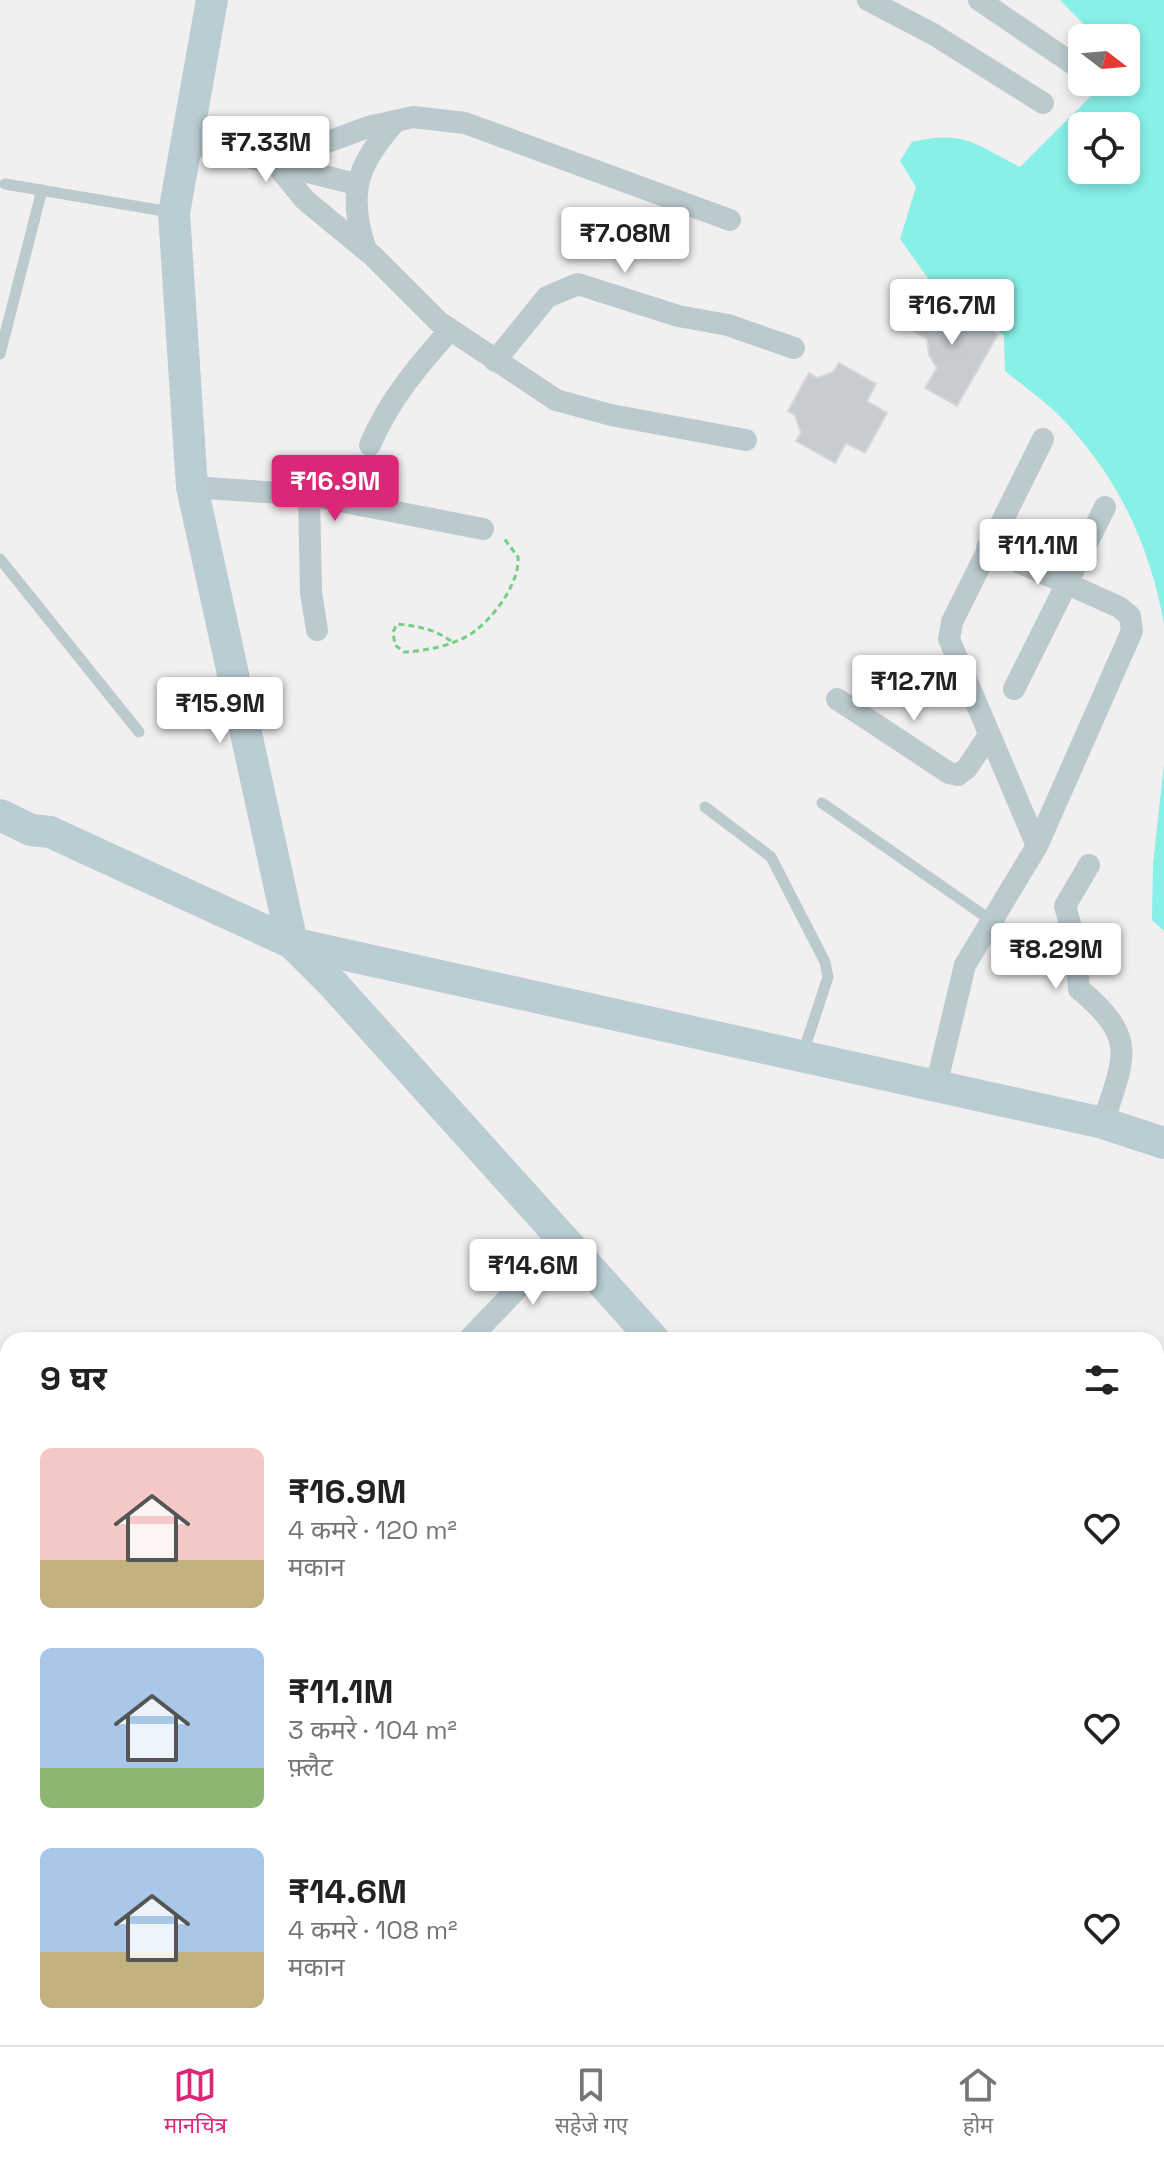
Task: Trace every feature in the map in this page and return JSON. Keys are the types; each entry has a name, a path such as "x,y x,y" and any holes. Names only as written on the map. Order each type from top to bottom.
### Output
{"street":[{"path":"212,0 174,213 192,487 292,943 333,984 647,1332"},
{"path":"868,0 933,34 1043,103"},
{"path":"979,0 1068,61"},
{"path":"274,162 368,127 413,117 465,123 730,220"},
{"path":"367,251 356,222 356,184 369,154 395,122"},
{"path":"187,142 356,184"},
{"path":"274,162 305,200 367,251 450,330 556,400 746,440"},
{"path":"495,361 547,297 578,284 678,316 728,325 794,348"},
{"path":"370,445 381,420 411,373 450,330"},
{"path":"1037,846 949,639 952,622 1043,439"},
{"path":"192,487 309,495 483,529"},
{"path":"309,495 310,580 317,630"},
{"path":"1014,689 1105,507"},
{"path":"936,1086 965,965 1037,846 1132,631 1130,616 1119,607 987,548"},
{"path":"837,699 949,773 958,775 967,768 989,735"},
{"path":"0,797 38,816 50,832"},
{"path":"0,815 31,830 50,832 292,943 1103,1123 1164,1143"},
{"path":"1089,865 1065,906 1075,941 1079,989 1117,1027 1123,1047 1103,1123"},
{"path":"476,1332 564,1240"}],"lane":[{"path":"5,184 174,213"},
{"path":"0,354 42,190"},
{"path":"0,559 139,732"},
{"path":"822,803 992,921"},
{"path":"705,807 771,857 825,962 828,977 802,1057"}],"path":[{"path":"451,641 428,628 409,625 397,624 393,632 395,645 404,652 451,641 475,631 515,578 519,565 515,549 499,533 483,529"}],"water":[{"path":"1060,0 1164,0 1164,624 1142,544 1105,472 1063,419 1005,371 1004,335 942,298 900,239 916,187 900,161 912,142 945,138 969,141 1020,167 1068,119 1068,184 1140,184 1140,112 1075,112 1091,96 1140,96 1140,24 1083,24"},
{"path":"1164,764 1164,931 1152,920 1153,864"}],"building":[{"path":"930,294 998,334 957,406 925,388 937,368 929,355 927,339 910,329"},
{"path":"839,363 876,384 867,401 887,413 865,453 846,443 835,463 796,441 801,433 795,415 788,411 809,373 817,378 833,372"}]}
